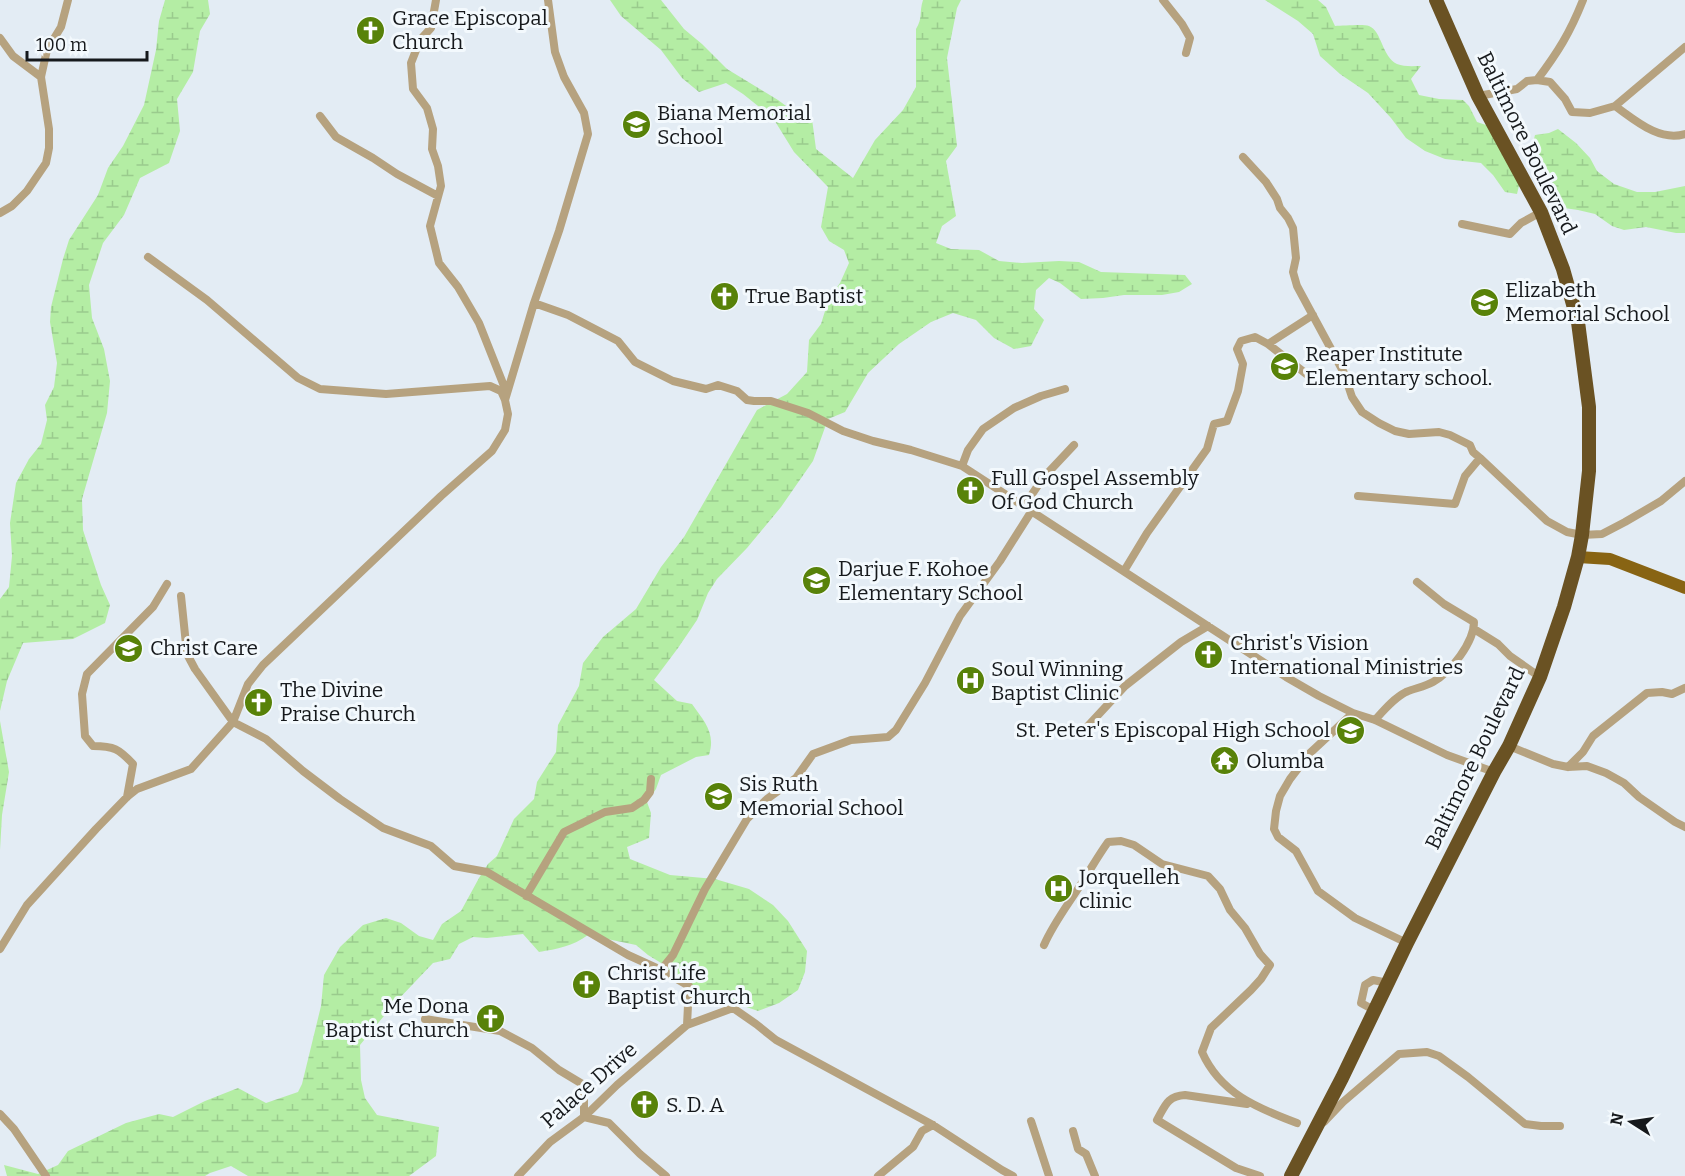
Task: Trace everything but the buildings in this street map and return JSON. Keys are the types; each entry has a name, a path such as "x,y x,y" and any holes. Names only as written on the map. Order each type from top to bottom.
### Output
{"highway":[{"name":"Baltimore Boulevard","path":"1291,1176 1407,943 1509,746 1540,677 1564,607 1582,535 1589,471 1589,407 1578,322 1563,269 1541,212 1478,96 1436,0"}],"main road":[{"path":"1578,557 1611,559 1685,588"}],"street":[{"path":"0,213 12,206 27,191 46,163 49,129 41,77 47,50 61,27 68,0"},
{"path":"436,0 431,28 420,40 411,63 413,89 427,108 433,129 432,149 438,166 441,186 430,226 439,263 458,286 479,323 504,386 501,391"},
{"path":"505,400 588,134 584,114 564,77 555,52 548,0"},
{"path":"1163,0 1191,38 1186,52"},
{"path":"1537,80 1573,26 1583,0"},
{"path":"0,38 13,56 41,77"},
{"path":"1478,96 1517,89 1527,81 1537,80 1550,82 1565,99 1572,112 1590,113 1615,106 1685,47"},
{"path":"1615,106 1651,131 1678,136 1685,134"},
{"path":"320,116 336,137 438,196"},
{"path":"1244,157 1266,182 1293,228 1296,258 1293,272 1297,286 1344,373 1352,397 1362,412 1395,431 1408,434 1432,432 1450,435 1470,445 1473,452 1547,521 1566,532 1582,535 1602,534 1660,501 1685,481"},
{"path":"1462,224 1510,234 1521,223 1541,212"},
{"path":"0,949 27,905 127,797 137,789 191,769 232,722 248,684 262,665 492,451 505,430 508,414 505,400 501,391 490,386 386,394 320,389 298,378 207,300 148,257"},
{"path":"534,303 568,315 618,341 635,362 673,381 706,389 718,385 737,391 747,400 771,401 808,413 843,431 962,466 1286,677 1319,696 1447,755 1494,772"},
{"path":"1268,344 1313,315"},
{"path":"1125,571 1147,533 1208,449 1214,424 1227,421 1238,391 1243,364 1237,349 1241,341 1255,337 1268,344 1314,380 1325,383 1344,373"},
{"path":"962,466 968,450 983,429 1014,408 1041,396 1065,389"},
{"path":"1024,506 1043,478 1074,445"},
{"path":"1358,496 1455,504 1465,476 1480,458"},
{"path":"661,970 673,955 705,889 747,819 768,799 796,778 813,754 851,740 888,737 896,730 925,683 960,616 1000,561 1031,512"},
{"path":"1375,720 1386,707 1405,692 1435,681 1451,667 1470,640 1474,629 1474,622 1444,604 1418,582"},
{"path":"127,797 134,764 112,746 93,746 86,736 82,694 87,674 153,607 166,584"},
{"path":"181,596 187,654 232,722 266,739 340,800 383,828 431,846 454,866 487,872 628,955 661,970 688,987 687,1025 734,1008 776,1040 933,1125 1013,1176"},
{"path":"1086,728 1125,686 1181,642 1208,626"},
{"path":"1474,629 1498,644 1510,656 1540,677"},
{"path":"1568,767 1583,752 1593,736 1647,693 1672,694 1685,688"},
{"path":"1353,713 1310,753 1290,779 1280,796 1274,829 1278,837 1296,851 1318,891 1354,918 1407,943"},
{"path":"1509,746 1553,764 1568,767 1587,766 1606,773 1624,783 1639,798 1685,826"},
{"path":"526,896 564,832 605,812 632,808 644,800 650,792 651,779"},
{"path":"1044,945 1050,931 1084,880 1096,857 1108,842 1121,840 1134,845 1162,864 1208,876 1220,890 1230,910 1245,928 1260,954 1270,964 1251,990 1211,1028 1202,1052 1209,1068 1219,1080 1251,1105"},
{"path":"1374,1010 1360,1003 1365,985 1373,980 1388,983"},
{"path":"425,1018 500,1031 532,1048 558,1070 584,1085 584,1117 609,1123 666,1176"},
{"name":"Palace Drive","path":"518,1176 550,1142 584,1117 617,1085 687,1025"},
{"path":"1312,1134 1343,1102 1390,1061 1399,1054 1413,1052 1427,1052 1439,1056 1525,1124 1560,1126"},
{"path":"1260,1176 1236,1168 1157,1120 1167,1103 1175,1096 1185,1095 1239,1102 1297,1123"},
{"path":"0,1114 14,1129 46,1176"},
{"path":"1031,1121 1049,1176"},
{"path":"878,1176 913,1147 921,1131 933,1125"},
{"path":"1073,1131 1078,1149 1086,1154 1095,1176"}],"green space":[{"path":"165,0 208,0 210,14 200,31 193,72 177,99 180,131 169,163 140,178 124,215 103,243 89,285 92,318 104,349 110,381 107,413 82,499 83,530 110,605 105,623 73,639 23,643 7,681 0,711 0,599 9,587 12,556 10,523 16,483 29,459 41,444 47,420 45,405 54,387 57,363 50,322 51,307 69,240 98,195 108,168 123,146 144,105"},
{"path":"610,0 661,0 684,29 727,69 778,100 805,120 812,119 816,149 853,178 875,140 903,110 916,87 916,29 923,0 961,0 957,8 947,58 957,146 946,161 956,216 942,226 936,243 951,249 979,250 999,261 1079,262 1101,272 1185,275 1192,284 1179,292 1162,295 1124,295 1081,299 1060,283 1049,278 1036,290 1034,309 1044,320 1031,346 1014,349 994,338 976,320 953,313 931,322 899,344 868,373 845,412 828,419 813,461 781,507 747,548 717,579 708,593 697,620 654,680 677,701 692,704 708,728 711,747 709,755 696,757 661,775 656,789 647,802 651,813 649,838 627,847 630,859 670,875 715,879 749,889 773,905 788,921 807,951 805,972 798,990 779,1003 758,1011 691,988 676,978 666,966 636,945 588,935 571,944 539,952 523,934 487,938 473,937 459,944 450,959 433,963 393,1005 360,1045 361,1080 365,1098 377,1115 439,1127 436,1156 409,1176 248,1176 231,1166 205,1176 7,1176 4,1165 38,1174 58,1165 68,1151 126,1123 159,1114 173,1117 238,1088 266,1103 298,1092 321,1006 324,975 340,947 363,925 386,918 401,923 419,936 433,940 442,924 461,911 488,864 497,856 514,819 534,799 537,782 556,752 558,725 579,686 583,663 603,637 636,609 661,567 684,537 757,410 787,394 807,372 809,340 821,324 829,298 840,283 849,263 844,250 829,241 821,227 828,187 794,152 773,118 726,83 699,92 682,78 661,50 621,16"},
{"path":"1265,0 1318,0 1326,7 1335,26 1369,26 1377,33 1392,61 1403,66 1421,66 1411,79 1419,95 1463,100 1469,106 1477,122 1499,126 1522,173 1517,194 1505,192 1481,163 1445,159 1425,151 1406,138 1368,93 1340,74 1320,56 1313,34 1298,21"},
{"path":"1558,129 1590,158 1597,171 1614,184 1637,192 1655,192 1685,186 1685,233 1646,227 1624,230 1612,226 1595,214 1564,208 1555,197 1550,178 1533,143 1535,135"},
{"path":"0,721 9,772 2,815 0,850"}],"place":[{"name":"Grace Episcopal Church","path":"371,30"},
{"name":"Biana Memorial School","path":"636,125"},
{"name":"True Baptist","path":"724,296"},
{"name":"Elizabeth Memorial School","path":"1484,302"},
{"name":"Reaper Institute Elementary school.","path":"1284,366"},
{"name":"Full Gospel Assembly Of God Church","path":"970,490"},
{"name":"Darjue F. Kohoe Elementary School","path":"817,581"},
{"name":"Christ Care","path":"129,648"},
{"name":"Christ's Vision International Ministries","path":"1209,655"},
{"name":"Soul Winning Baptist Clinic","path":"970,681"},
{"name":"The Divine Praise Church","path":"259,702"},
{"name":"St. Peter's Episcopal High School","path":"1351,730"},
{"name":"Olumba","path":"1225,761"},
{"name":"Sis Ruth Memorial School","path":"718,796"},
{"name":"Jorquelleh clinic","path":"1058,889"},
{"name":"Christ Life Baptist Church","path":"586,985"},
{"name":"Me Dona Baptist Church","path":"490,1018"},
{"name":"S. D. A","path":"645,1105"}]}
